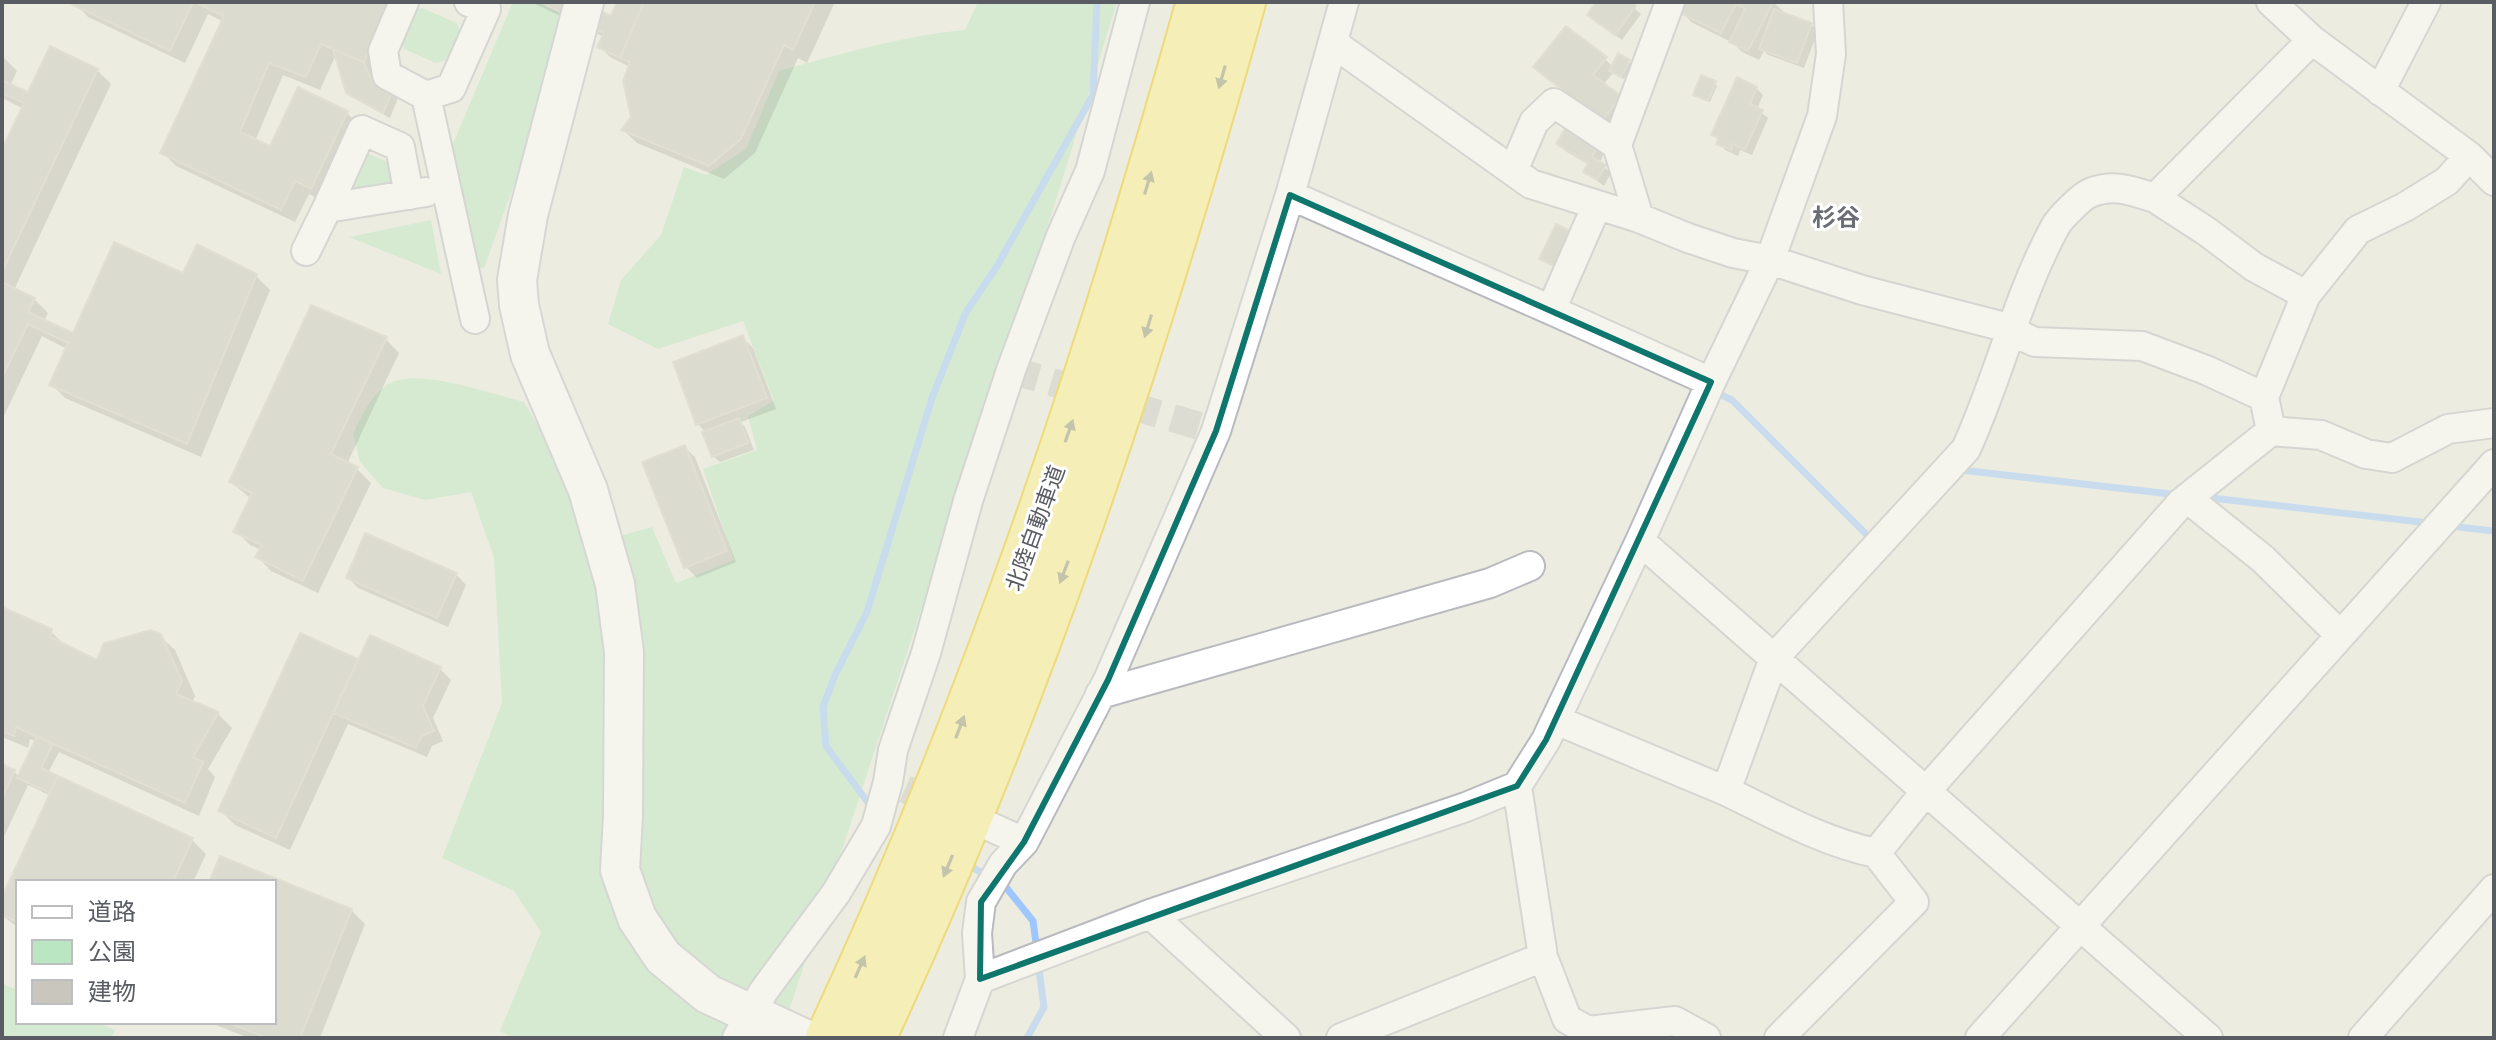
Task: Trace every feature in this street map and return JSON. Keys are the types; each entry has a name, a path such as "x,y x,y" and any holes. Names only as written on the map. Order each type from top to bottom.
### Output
{"highway":[{"name":"北陸自動車道","path":"828,1038 922,826 1050,487 1137,220 1199,2"},
{"name":"北陸自動車道","path":"873,1038 958,843 1090,503 1143,343 1243,2"}],"street":[{"path":"404,2 383,51 387,75 426,96 451,88 482,4"},
{"path":"584,2 528,215 517,280 530,354 588,490 615,584 624,652 620,870 637,918 663,957 708,994 752,1024 803,1038"},
{"path":"752,1024 763,992 836,893 897,785 893,750 926,653 968,501 1022,340 1061,236 1090,171 1135,2"},
{"path":"958,1038 980,979 977,933 981,902 1003,864 1024,842 1100,694 1216,431 1290,195 1344,2"},
{"path":"980,979 1150,914 1466,807 1517,786 1556,720 1770,260 1822,116 1831,54 1828,2"},
{"path":"2271,2 2312,40 2469,156 2494,181"},
{"path":"2380,91 2426,2"},
{"path":"1639,218 1617,145 1664,4"},
{"path":"2155,198 2312,40"},
{"path":"1333,43 1531,184 1639,218 1718,248 1997,325 2035,342 2142,346 2206,370 2264,397"},
{"path":"426,96 475,319"},
{"path":"1513,171 1534,122 1554,103 1617,145"},
{"path":"306,251 362,130 400,147 409,195"},
{"path":"2271,431 2264,397 2306,295 2358,230 2405,207 2447,181 2469,156"},
{"path":"1726,791 1774,658 1966,449 2010,331 2057,223 2088,193 2120,187 2155,198 2254,267 2306,295"},
{"path":"327,208 446,189"},
{"path":"1290,195 1711,382"},
{"path":"1551,310 1597,205"},
{"path":"1876,853 1926,791 2187,498 2271,431 2321,435 2366,454 2392,458 2448,429 2494,423"},
{"path":"1980,1038 2494,464"},
{"path":"2187,498 2263,559 2340,635"},
{"path":"1640,541 2208,1038"},
{"path":"1100,694 1490,583 1530,566"},
{"path":"1556,720 1726,791 1805,829 1856,849 1876,853 1914,902 1779,1038"},
{"path":"1517,786 1543,957 1567,1019 1588,1031 1675,1021 1706,1038"},
{"path":"991,827 1024,842"},
{"path":"2363,1038 2494,889"},
{"path":"1150,914 1286,1038"},
{"path":"1341,1038 1543,957"}],"highlighted area":[{"path":"1290,195 1711,382 1546,740 1517,786 980,979 981,902 1024,842 1108,680 1216,431"}],"green space":[{"path":"513,2 565,2 526,152 484,268 478,268 452,146"},
{"path":"978,2 1117,2 1052,213 780,1038 513,1038 500,1031 541,932 514,891 442,858 502,703 494,558 471,492 425,500 383,488 360,462 353,434 381,389 408,378 459,384 524,402 562,467 594,543 652,527 676,583 734,560 703,469 757,450 748,416 774,401 743,321 658,349 608,324 621,280 661,235 684,167 706,175 746,149 779,71 894,41 965,30"},
{"path":"422,8 457,23 461,34 448,60 436,63 404,49 400,38 412,12"},
{"path":"366,153 388,162 392,189 346,196"},
{"path":"431,220 441,274 349,237"},
{"path":"2,984 16,989 16,1024 101,1024 115,1030 111,1038 2,1038"}],"building":[{"path":"72,2 193,2 170,51"},
{"path":"195,2 391,2 364,62 321,44 306,77 269,63 240,132 270,146 298,87 348,111 311,189 295,181 281,210 160,153 224,16"},
{"path":"540,2 583,2 611,16 617,2 644,2 620,58 597,47 604,33"},
{"path":"644,2 815,2 793,50 784,45 741,139 709,166 621,130 631,117 623,81 630,62 620,58"},
{"path":"1596,2 1631,2 1636,6 1615,35 1587,15"},
{"path":"1683,2 1773,2 1748,51 1729,42 1745,9 1736,4 1721,33 1678,12"},
{"path":"1774,9 1812,23 1797,63 1759,49"},
{"path":"1566,26 1607,57 1593,75 1621,96 1602,121 1533,67"},
{"path":"50,46 98,69 2,272 2,149 24,103 2,93 2,80 28,92"},
{"path":"333,49 364,62 370,77 393,90 383,113 346,93"},
{"path":"1618,53 1630,60 1621,77 1609,71"},
{"path":"1701,75 1716,81 1708,101 1693,95"},
{"path":"1737,77 1757,87 1750,104 1763,110 1745,150 1733,144 1731,150 1716,144 1719,138 1711,135"},
{"path":"1566,127 1598,146 1592,157 1606,165 1597,180 1583,172 1588,163 1556,144"},
{"path":"1556,224 1575,233 1558,268 1539,259"},
{"path":"114,242 183,273 197,244 257,274 187,444 49,385 68,343 28,324 2,378 2,282 35,298 28,312 73,333"},
{"path":"311,305 387,337 331,454 358,467 303,581 255,557 262,545 233,532 252,493 229,482"},
{"path":"743,335 767,398 696,425 673,362"},
{"path":"739,418 748,443 712,457 702,432"},
{"path":"685,445 727,551 684,568 642,462"},
{"path":"365,533 457,573 437,618 346,578"},
{"path":"2,607 52,629 50,637 97,660 104,643 151,630 161,634 182,681 176,694 219,712 193,757 203,762 185,803 16,727 14,736 2,731"},
{"path":"300,633 358,659 276,838 218,811"},
{"path":"370,635 441,667 423,706 434,731 422,736 416,748 333,713"},
{"path":"37,736 53,744 41,768 58,776 50,793 17,778"},
{"path":"2,764 15,770 2,798"},
{"path":"58,776 193,838 174,880 16,880 16,921 2,915 2,897"},
{"path":"220,856 352,909 300,1038 267,1038 231,1024 276,1024 276,880 210,880"}],"waterway":[{"path":"872,808 826,746 823,707 835,675 867,612 932,398 966,312 997,266 1093,95 1097,2"},
{"path":"1713,391 1732,400 1872,540"},
{"path":"1958,473 1961,470 2179,495"},
{"path":"2203,497 2429,523"},
{"path":"2449,526 2494,531"},
{"path":"965,863 989,877"},
{"path":"1000,883 1033,921 1037,950"},
{"path":"1027,1038 1044,1007 1038,962"}],"tunnel":[{"path":"1011,370 1216,431"},
{"path":"905,789 946,807"}],"district":[{"name":"杉谷","path":"1836,218"}]}
